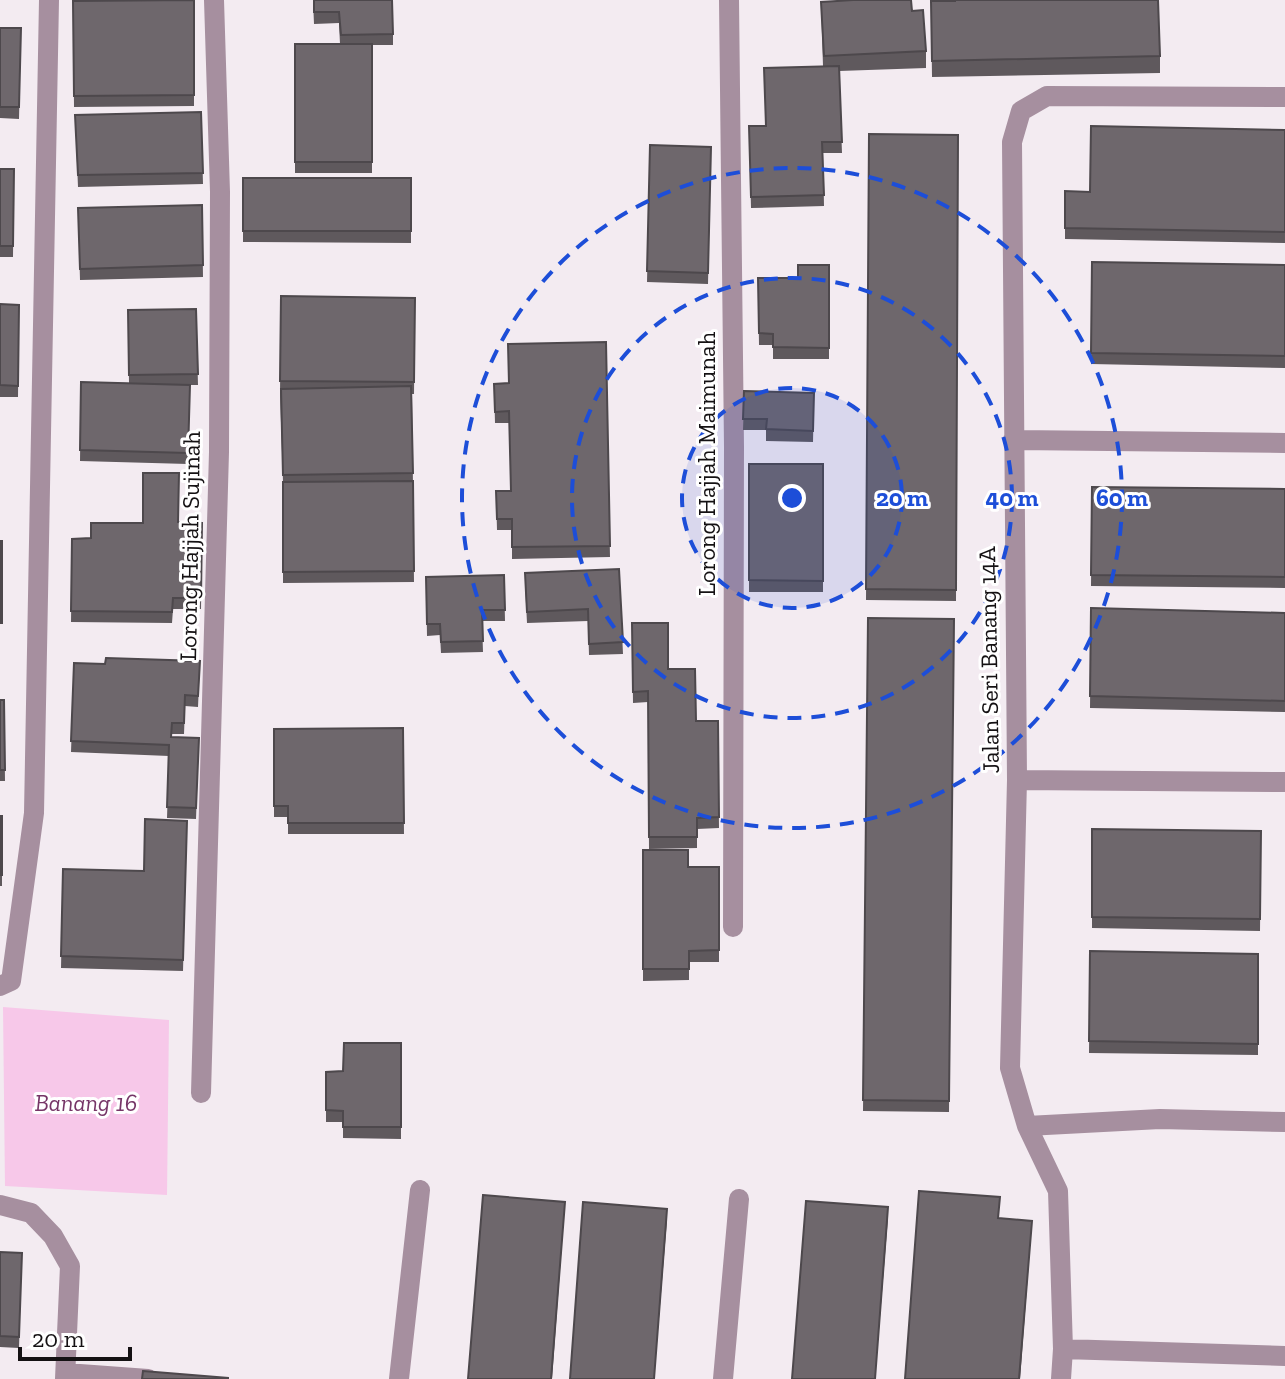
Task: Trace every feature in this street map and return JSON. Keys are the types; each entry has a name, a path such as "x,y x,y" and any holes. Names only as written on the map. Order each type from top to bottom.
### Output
{"street":[{"path":"0,986 11,981 34,813 49,0"},
{"name":"Lorong Hajjah Sujinah","path":"201,1093 219,437 220,192 214,0"},
{"name":"Lorong Hajjah Maimunah","path":"729,0 734,447 733,927"},
{"name":"Jalan Seri Banang 14A","path":"1061,1379 1063,1349 1058,1191 1027,1126 1010,1068 1017,780 1012,142 1021,111 1047,96 1285,97"},
{"path":"1013,440 1285,443"},
{"path":"1017,780 1285,782"},
{"path":"1027,1126 1160,1119 1285,1122"},
{"path":"399,1379 420,1190"},
{"path":"723,1379 739,1199"},
{"path":"0,1205 31,1213 53,1236 70,1266 65,1376 148,1379"},
{"path":"1063,1349 1285,1356"}],"green space":[{"name":"Banang 16","path":"3,1007 169,1020 167,1195 5,1186"}],"building":[{"path":"194,0 194,95 74,96 73,1"},
{"path":"314,0 392,0 393,34 341,35 339,12 314,12"},
{"path":"911,0 912,11 923,10 926,51 824,56 821,2"},
{"path":"1158,0 1160,56 932,61 931,1"},
{"path":"0,28 21,28 19,107 0,107"},
{"path":"295,44 372,44 372,162 295,162"},
{"path":"839,66 842,142 822,142 824,195 751,197 749,126 766,126 764,68"},
{"path":"201,112 203,173 78,175 75,115"},
{"path":"1091,126 1285,130 1285,232 1065,228 1065,191 1090,192"},
{"path":"869,134 958,135 956,590 866,589"},
{"path":"650,145 711,147 708,273 647,271"},
{"path":"0,169 14,169 13,246 0,246"},
{"path":"243,178 411,178 411,231 243,231"},
{"path":"202,205 203,265 80,269 78,208"},
{"path":"1092,262 1285,265 1285,356 1091,353"},
{"path":"798,265 829,265 829,348 773,347 773,334 759,333 758,278 798,278"},
{"path":"281,296 415,298 414,382 280,381"},
{"path":"0,304 19,305 18,386 0,385"},
{"path":"196,309 198,374 129,375 128,310"},
{"path":"606,342 610,546 512,547 512,519 497,519 496,491 511,491 509,411 495,412 494,384 509,383 508,344"},
{"path":"81,382 190,385 188,453 80,450"},
{"path":"411,386 413,473 283,475 281,389"},
{"path":"744,391 814,393 813,431 766,429 767,419 743,419"},
{"path":"749,464 823,464 823,581 749,580"},
{"path":"143,473 179,473 178,522 202,523 201,598 173,598 172,612 71,611 72,539 91,538 91,523 143,523"},
{"path":"413,481 414,571 283,572 283,482"},
{"path":"1092,487 1285,489 1285,577 1091,575"},
{"path":"2,541 2,623 0,623"},
{"path":"619,569 623,642 589,644 588,609 527,612 525,573"},
{"path":"504,575 505,610 482,610 483,641 441,642 440,624 427,624 426,577"},
{"path":"1091,608 1285,613 1285,701 1090,696"},
{"path":"868,618 954,619 949,1101 863,1100"},
{"path":"632,623 668,623 668,669 695,669 696,721 718,721 719,817 697,818 697,837 649,837 648,691 633,692"},
{"path":"106,658 200,661 198,696 185,695 184,723 172,723 171,737 199,738 196,808 167,807 169,745 71,741 74,663 105,664"},
{"path":"0,700 4,700 5,770 0,770"},
{"path":"403,728 404,823 288,823 288,806 274,806 274,729"},
{"path":"2,816 2,875 0,875"},
{"path":"145,819 187,821 183,960 61,956 63,869 144,871"},
{"path":"1092,829 1261,831 1260,919 1092,917"},
{"path":"643,850 688,850 688,867 719,867 719,950 689,951 689,969 643,969"},
{"path":"1090,951 1258,954 1258,1044 1089,1041"},
{"path":"344,1043 401,1043 401,1127 343,1127 343,1111 326,1110 326,1072 343,1071"},
{"path":"919,1191 1000,1197 998,1218 1032,1221 1019,1379 905,1379"},
{"path":"483,1195 565,1202 551,1379 468,1379"},
{"path":"806,1201 888,1207 875,1379 792,1379"},
{"path":"583,1202 667,1209 654,1379 570,1379"},
{"path":"0,1252 22,1253 19,1337 0,1336"},
{"path":"143,1371 228,1378 228,1379 142,1379"}]}
